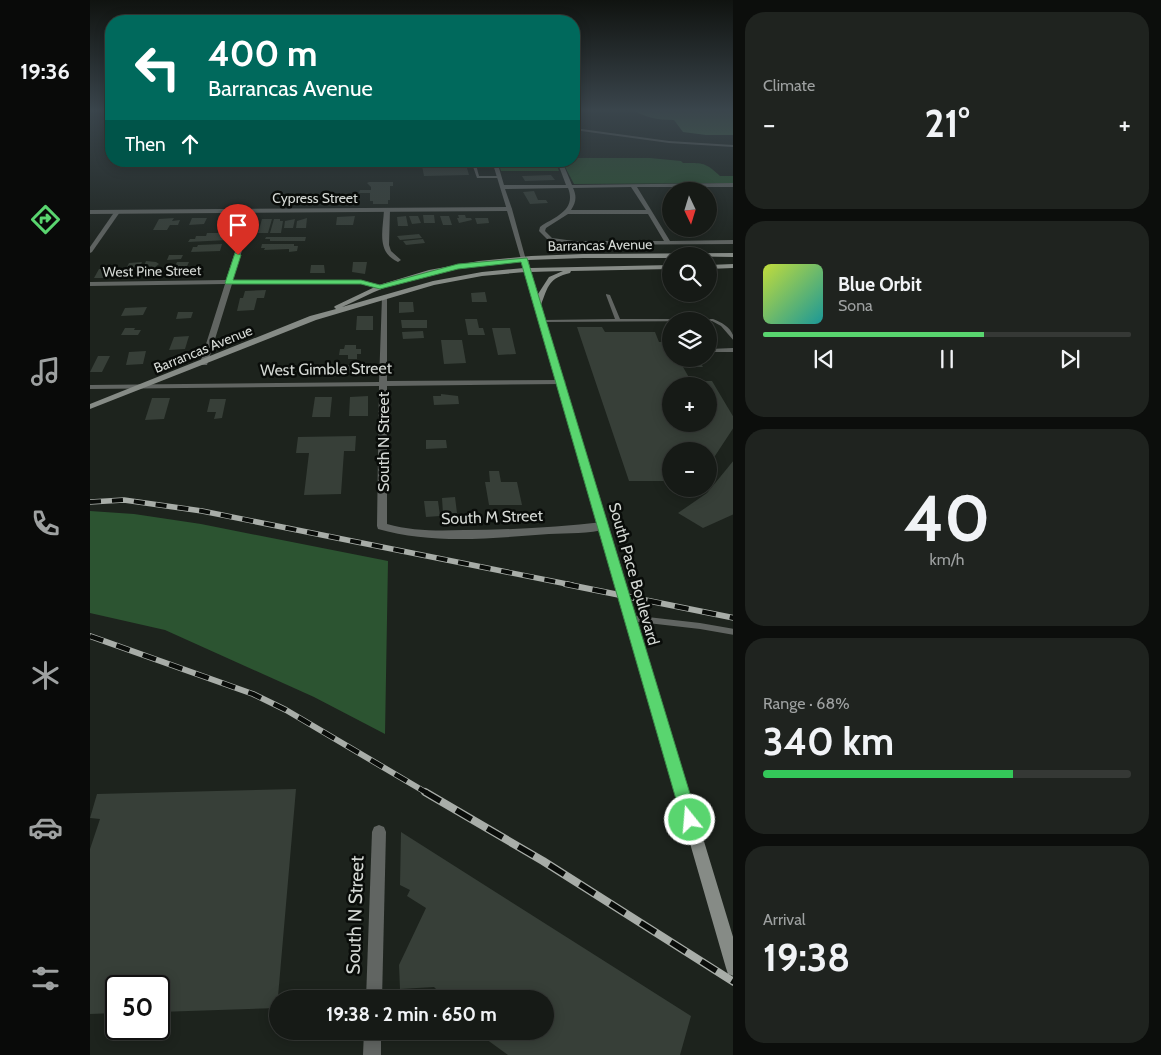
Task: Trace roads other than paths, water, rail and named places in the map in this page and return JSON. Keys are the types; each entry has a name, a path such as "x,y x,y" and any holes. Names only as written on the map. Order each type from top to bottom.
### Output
{"main road":[{"name":"Barrancas Avenue","path":"90,407 326,313 380,287 458,266 524,259 733,255"},
{"name":"South Pace Boulevard","path":"524,259 562,382 733,965"},
{"path":"717,266 733,266"},
{"name":"Barrancas Avenue","path":"326,313 448,280 482,274 601,267 662,267"},
{"path":"538,304 544,285 549,279 564,272 601,267"}],"street":[{"name":"South Pace Boulevard","path":"496,167 524,259"},
{"path":"561,167 574,199 567,212 650,212"},
{"path":"503,187 733,185"},
{"path":"633,186 669,243 733,242"},
{"name":"Cypress Street","path":"90,212 509,209"},
{"path":"386,210 386,244 388,252 398,260"},
{"path":"204,363 251,211"},
{"path":"90,251 117,212"},
{"name":"Barrancas Avenue","path":"567,212 543,227 542,232 550,238 574,243 669,243"},
{"name":"West Pine Street","path":"90,284 242,282"},
{"path":"335,282 361,282 380,287"},
{"name":"South N Street","path":"382,526 384,298"},
{"name":"West Gimble Street","path":"90,387 562,382"},
{"name":"South M Street","path":"382,526 412,533 450,534 520,533 603,526"},
{"name":"South N Street","path":"374,990 379,832"},
{"path":"372,1055 373,1040"}],"lane":[{"path":"475,167 478,177 499,177"},
{"name":"West Pine Street","path":"242,282 335,282"},
{"path":"608,295 618,320"},
{"path":"543,321 713,320 723,325 733,339"},
{"path":"717,351 733,350"},
{"path":"630,618 733,632"}],"railway":[{"path":"90,502 124,500 202,511 572,585"},
{"path":"565,584 733,618"},
{"path":"90,636 253,694 286,710 427,793"},
{"path":"425,792 543,861 733,981"}]}
